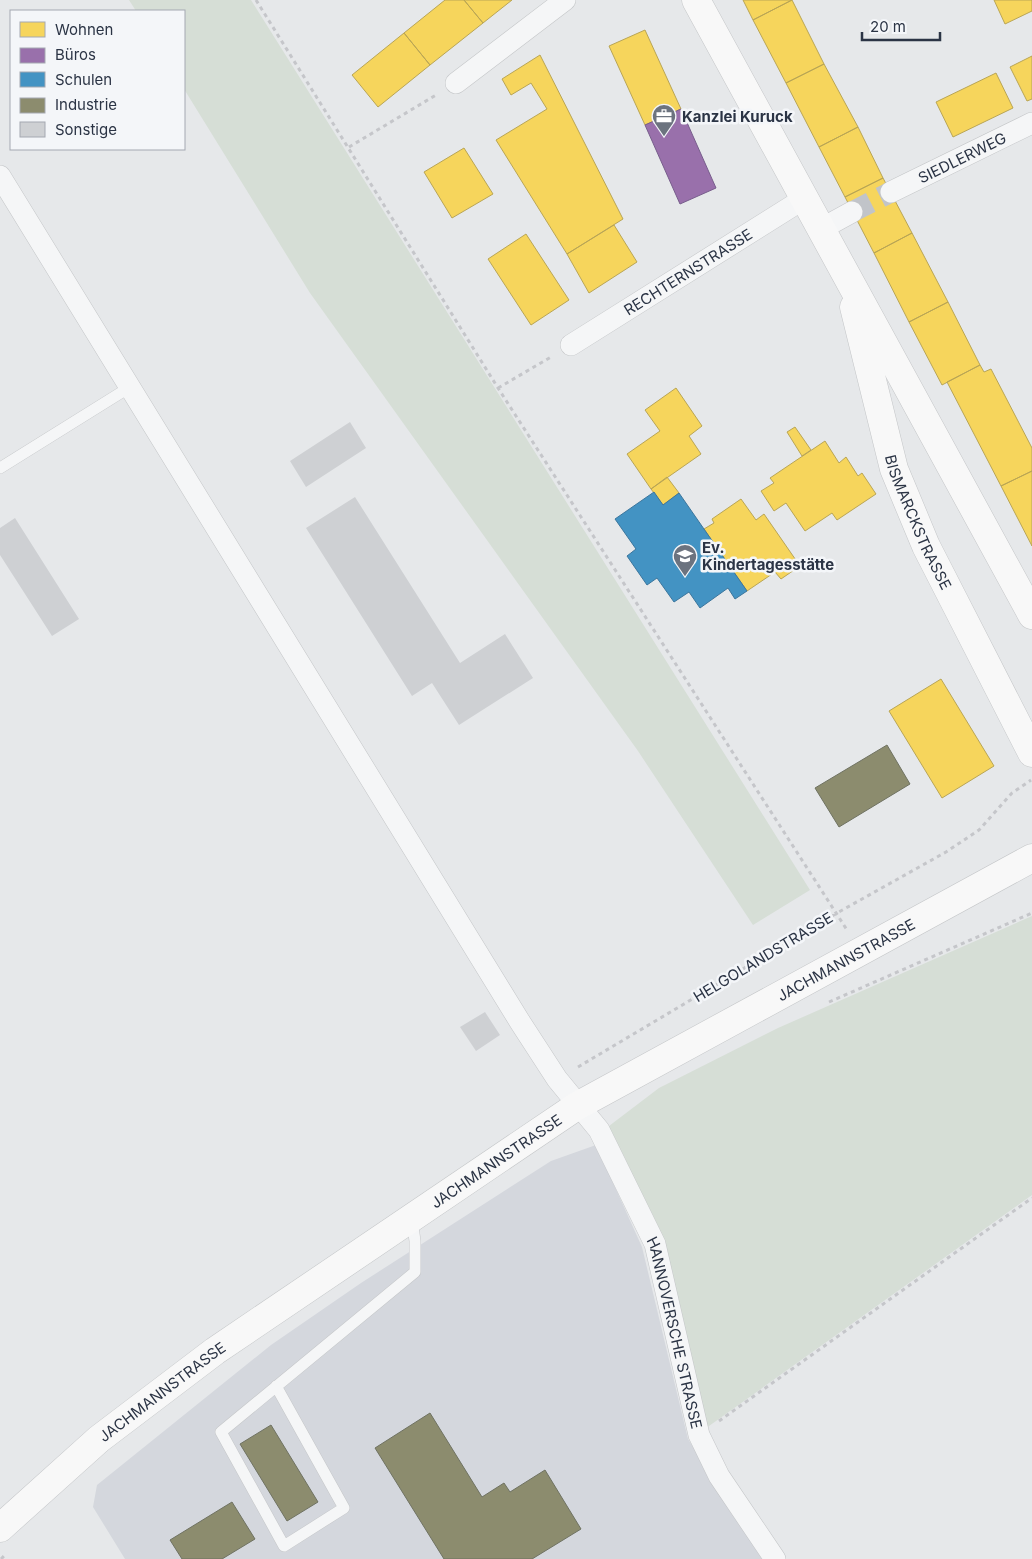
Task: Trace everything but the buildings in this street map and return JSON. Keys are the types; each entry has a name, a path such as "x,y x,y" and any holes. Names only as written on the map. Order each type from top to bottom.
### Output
{"street":[{"path":"456,83 565,0"},
{"name":"BISMARCKSTRASSE","path":"696,0 1032,615"},
{"name":"SIEDLERWEG","path":"891,192 1032,124"},
{"name":"HANNOVERSCHE STRASSE","path":"0,176 557,1079 577,1106 599,1130 655,1244 699,1435 719,1476 775,1559"},
{"name":"RECHTERNSTRASSE","path":"570,345 805,198"},
{"path":"821,228 852,212"},
{"name":"BISMARCKSTRASSE","path":"846,274 894,469 926,546 1032,754"},
{"name":"JACHMANNSTRASSE","path":"0,1528 99,1439 149,1400 271,1312 577,1106 1032,858"}],"lane":[{"path":"0,468 130,387"},
{"path":"276,1386 344,1508 284,1546 221,1432 276,1386 415,1272 415,1241 412,1217"}],"path":[{"path":"256,0 498,388 837,912"},
{"path":"349,147 456,83"},
{"path":"498,388 570,345"},
{"name":"HELGOLANDSTRASSE","path":"557,1079 837,912 946,852 978,830 1012,793 1032,780"},
{"path":"824,1004 1032,913"},
{"path":"699,1435 1032,1198"}],"shaded area":[{"path":"129,0 251,0 810,890 753,925 638,751 310,293 185,91 185,10 135,10"},
{"path":"1032,916 1032,1195 702,1431 609,1126 659,1088 778,1028"},
{"path":"596,1145 642,1247 688,1439 764,1559 125,1559 93,1507 97,1485 271,1345 361,1283 551,1161"}],"tunnel":[{"path":"852,212 891,192"}],"place":[{"name":"Kanzlei Kuruck","path":"664,137"},
{"name":"Ev. Kindertagesstätte","path":"685,577"}]}
